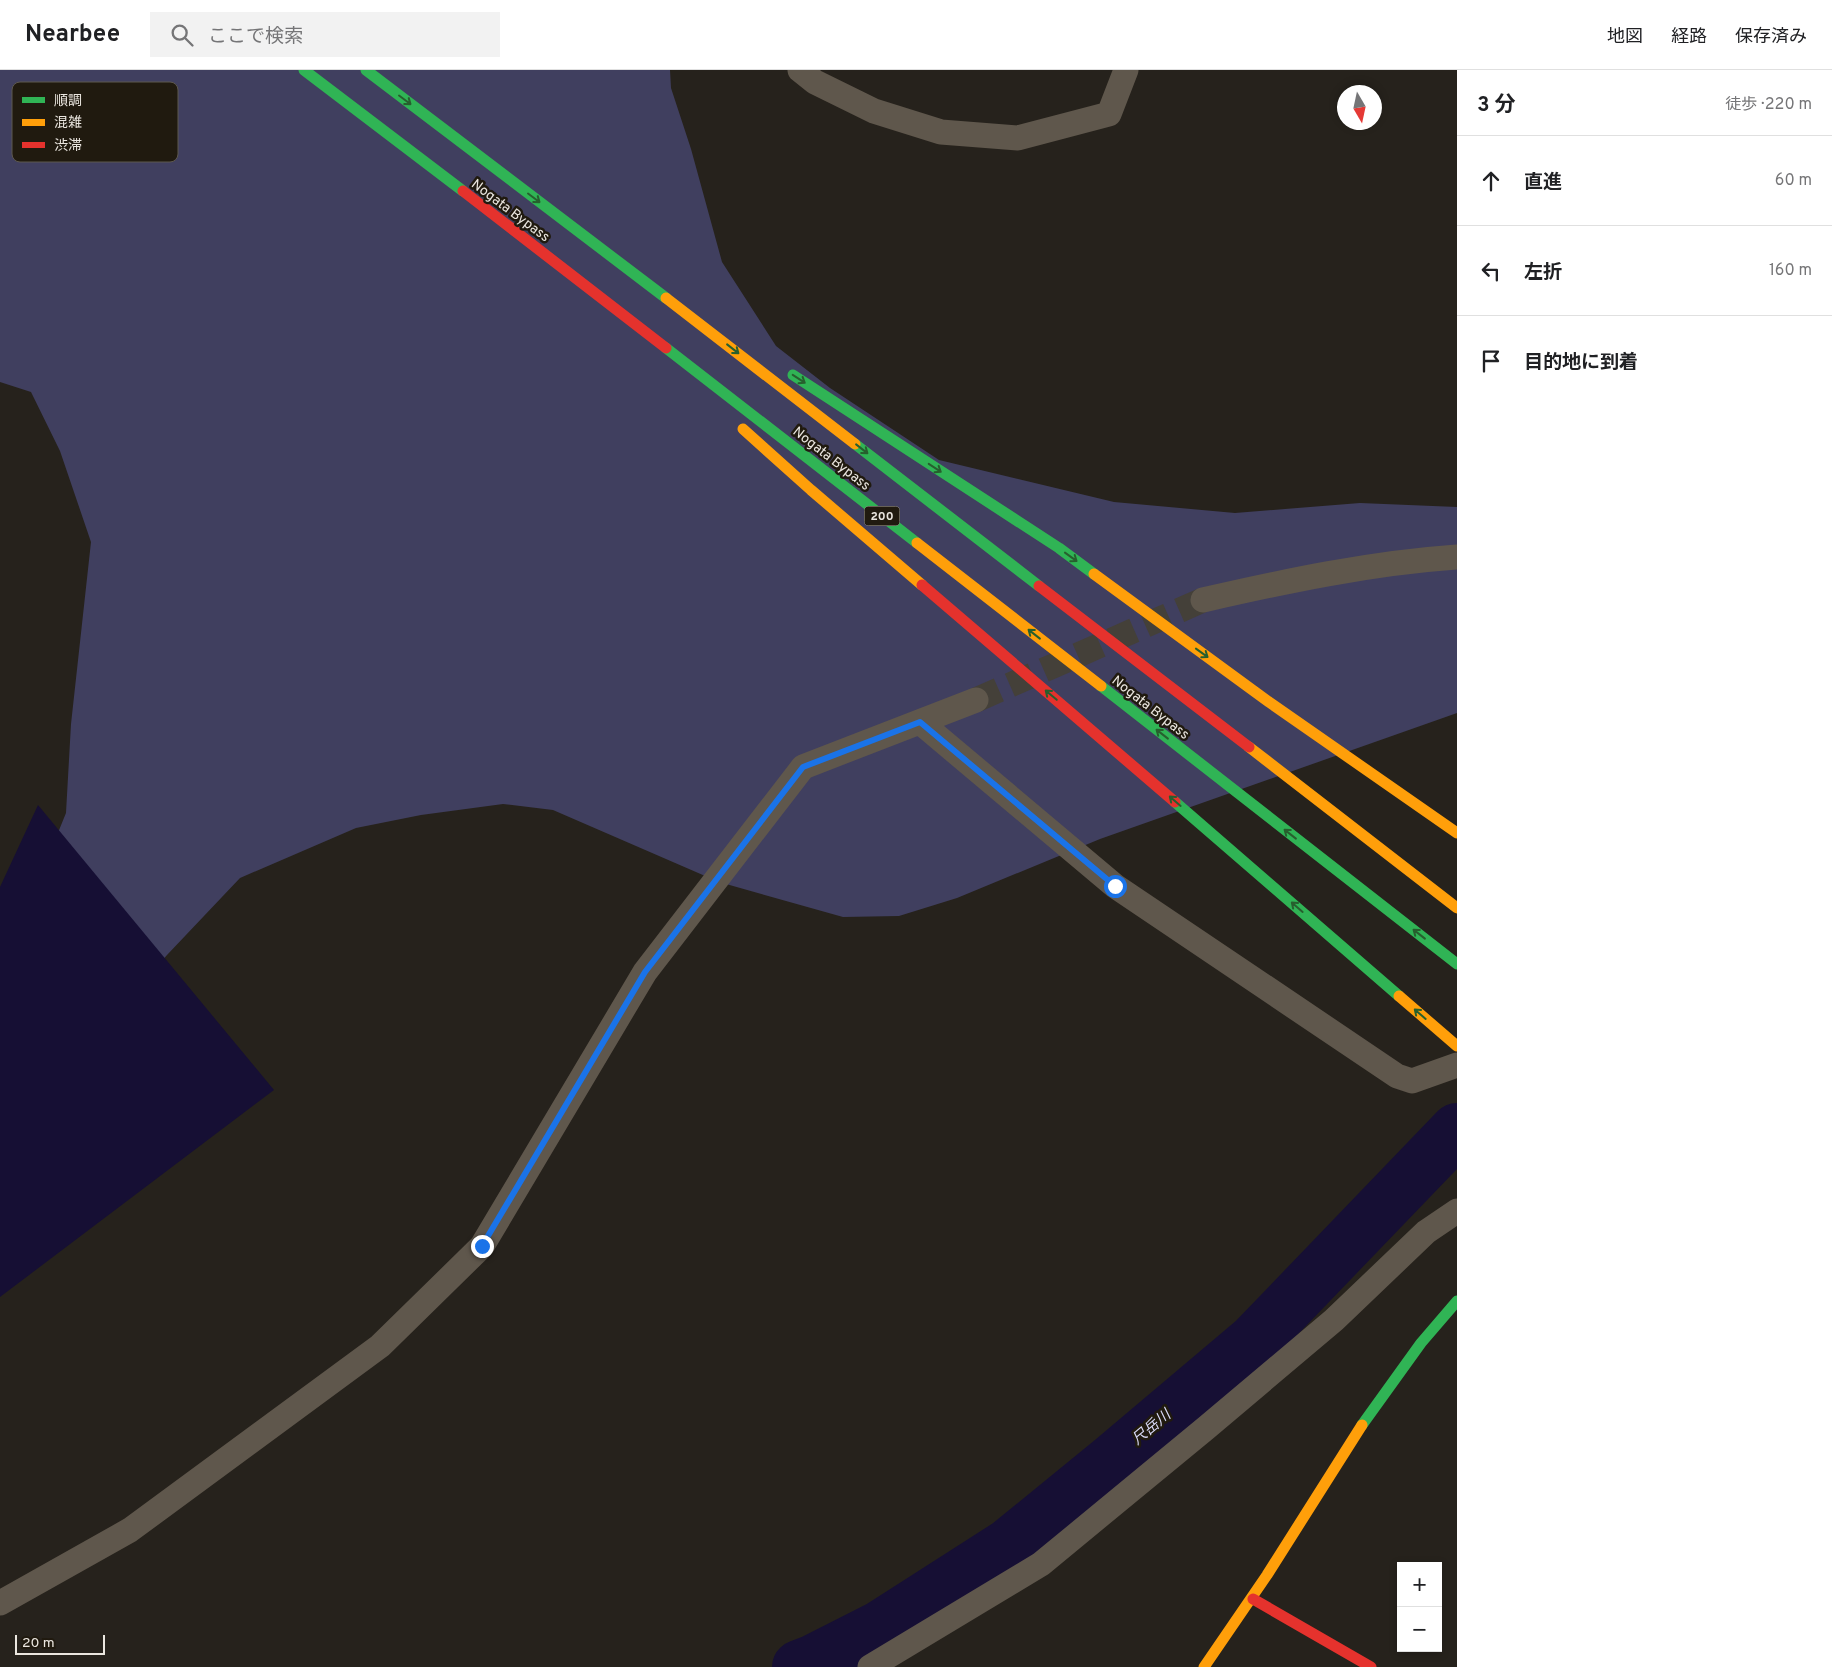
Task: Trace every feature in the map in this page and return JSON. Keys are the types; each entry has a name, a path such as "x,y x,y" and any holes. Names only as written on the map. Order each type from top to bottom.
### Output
{"main road":[{"name":"Nogata Bypass","path":"304,70 590,288 1457,964"},
{"name":"Nogata Bypass","path":"366,70 626,267 1457,908"},
{"path":"626,267 743,343"},
{"path":"590,288 700,389"},
{"path":"784,370 1059,548 1269,702 1457,833"},
{"path":"737,423 810,490 1166,793 1457,1046"},
{"path":"1204,1667 1253,1599 1352,1437 1429,1330 1457,1300"},
{"path":"1253,1599 1371,1667"}],"street":[{"path":"800,70 815,82 874,111 933,130 1018,138 1109,114 1126,70"},
{"path":"1203,600 1283,582 1424,559 1457,557"},
{"path":"0,1603 130,1530 380,1346 482,1246 645,972 803,767 976,700"},
{"path":"920,722 1115,886 1397,1076 1412,1081 1457,1066"},
{"path":"870,1667 1041,1564 1334,1320 1426,1232 1457,1211"}],"shaded area":[{"path":"0,70 670,70 671,88 691,149 722,262 776,346 830,388 939,460 1114,502 1235,513 1360,503 1457,507 1457,713 1100,839 957,898 899,916 843,917 719,882 553,810 503,804 421,815 356,828 240,878 167,955 0,1148 16,936 66,813 71,724 91,542 60,451 31,392 0,382"},
{"path":"38,805 274,1090 0,1297 0,887"}],"waterway":[{"name":"尺岳川","path":"799,1667 881,1627 1009,1545 1112,1461 1255,1340 1457,1130"}],"tunnel":[{"path":"976,700 1203,600"}],"traffic: fast":[{"path":"304,70 463,191"},
{"path":"366,70 666,298"},
{"path":"666,348 917,543"},
{"path":"793,375 1059,548 1094,574"},
{"path":"855,444 1039,586"},
{"path":"1101,686 1457,964"},
{"path":"1175,802 1399,996"},
{"path":"1362,1425 1421,1343 1457,1301"}],"traffic: slow":[{"path":"666,298 855,444"},
{"path":"743,429 922,585"},
{"path":"917,543 1101,686"},
{"path":"1094,574 1269,702 1457,833"},
{"path":"1249,747 1457,908"},
{"path":"1399,996 1457,1046"},
{"path":"1204,1667 1267,1575 1362,1425"}],"traffic: jam":[{"path":"463,191 666,348"},
{"path":"922,585 1175,802"},
{"path":"1039,586 1249,747"},
{"path":"1253,1599 1371,1667"}],"route":[{"path":"482,1246 645,972 803,767 920,722 1115,886"}]}
